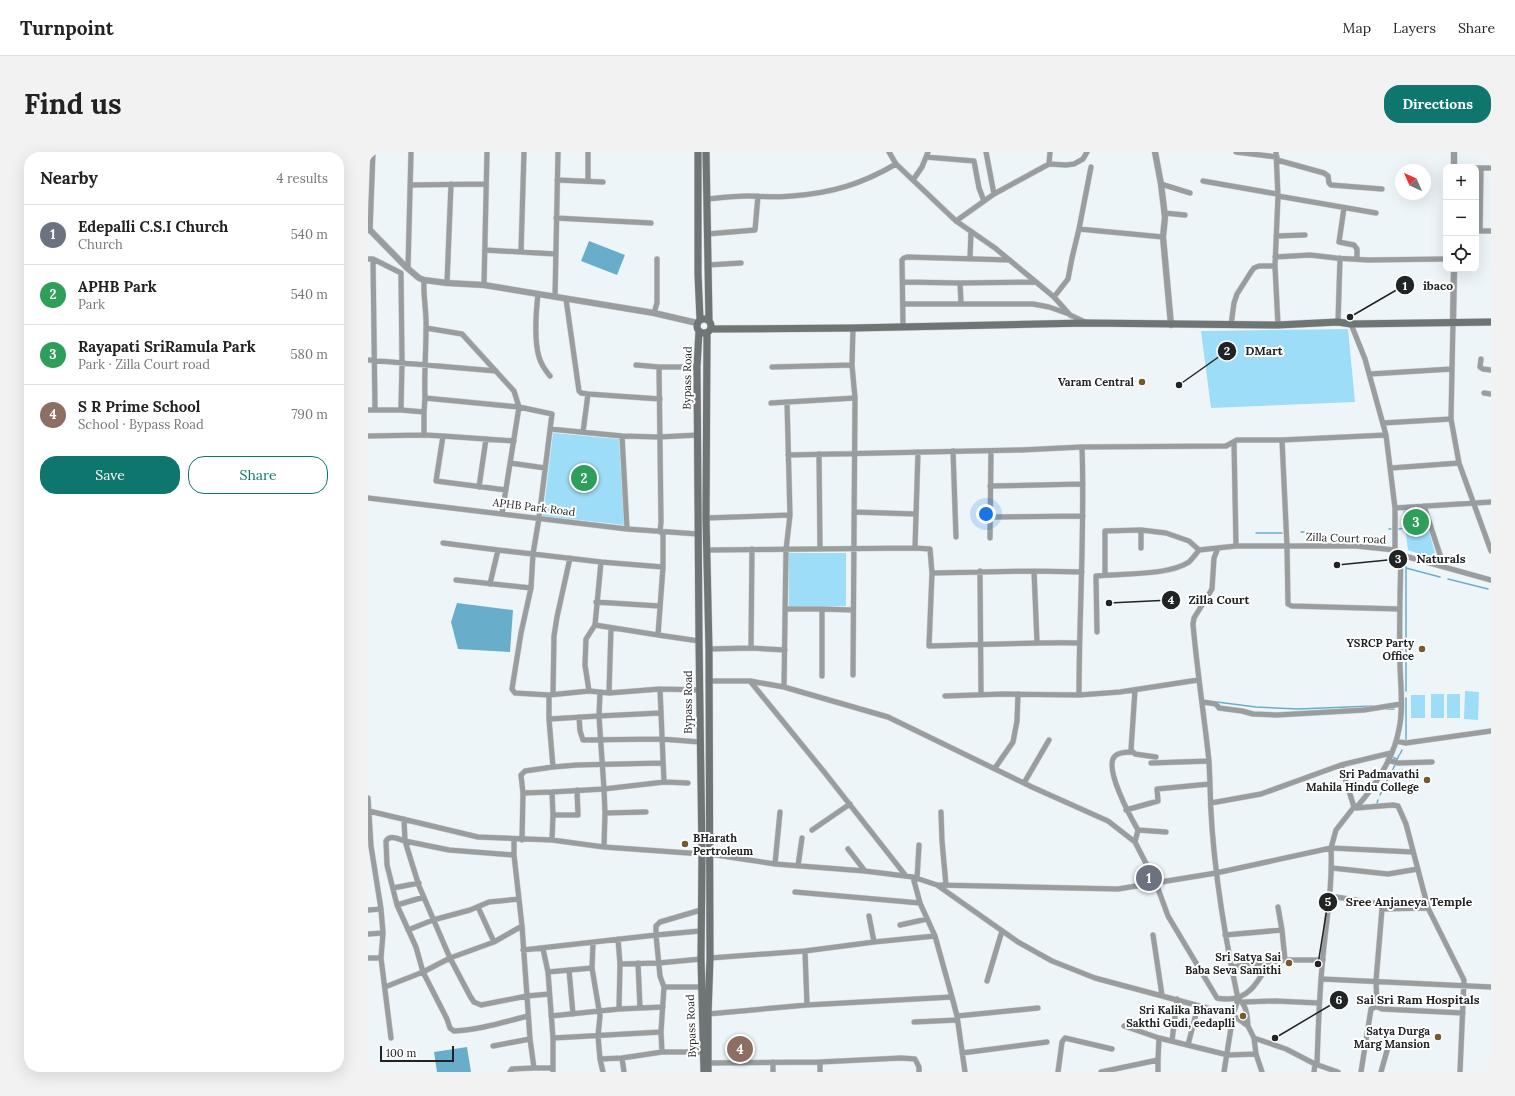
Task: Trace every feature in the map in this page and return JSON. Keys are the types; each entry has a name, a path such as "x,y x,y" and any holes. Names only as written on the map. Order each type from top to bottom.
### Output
{"main road":[{"path":"698,152 698,321 696,328 699,332 703,333 709,331 1086,323 1278,325 1338,322 1351,324 1491,322"},
{"path":"706,152 709,320 711,324 709,331"},
{"path":"698,321 705,318 709,320"},
{"name":"Bypass Road","path":"704,1072 700,931 705,854 709,649 706,518 709,331"},
{"name":"Bypass Road","path":"699,332 697,367 700,742 710,958 708,1072"}],"street":[{"path":"373,152 369,229 404,270"},
{"path":"401,410 404,270 411,152"},
{"path":"484,285 486,152"},
{"path":"521,252 524,152"},
{"path":"555,297 558,152"},
{"path":"588,152 588,181"},
{"path":"889,152 896,164 956,221 1010,260 1054,297 1070,315"},
{"path":"986,152 994,194"},
{"path":"1049,164 1050,152"},
{"path":"956,221 994,194 1049,164 1074,164 1083,159 1087,152"},
{"path":"1153,152 1161,184 1164,213 1163,237 1171,325"},
{"path":"1236,152 1277,156 1324,173 1328,176 1329,183 1331,185 1382,189"},
{"path":"1454,152 1454,164"},
{"path":"913,180 922,167 927,154 974,161 979,188 984,201"},
{"path":"1277,156 1275,266 1278,325"},
{"path":"707,199 792,196 829,191 874,177 896,164"},
{"path":"1054,297 1068,279 1091,167"},
{"path":"1479,168 1491,168"},
{"path":"557,180 603,182"},
{"path":"1204,181 1376,213"},
{"path":"410,184 486,184"},
{"path":"447,283 451,184"},
{"path":"1161,184 1190,193"},
{"path":"707,234 755,230 758,196"},
{"path":"1344,208 1339,242 1354,245 1357,249 1357,259"},
{"path":"1164,213 1185,215"},
{"path":"556,218 651,223"},
{"path":"1079,229 1163,237"},
{"path":"970,259 971,231"},
{"path":"1479,231 1491,232"},
{"path":"1276,236 1305,235"},
{"path":"485,250 556,254"},
{"path":"1275,257 1310,255 1357,259 1443,259"},
{"path":"903,327 902,260 904,258 1010,260"},
{"path":"1338,322 1340,258"},
{"path":"375,410 375,360 370,259 404,270 419,278 424,284 426,328 424,365 424,435"},
{"path":"654,313 657,303 657,259"},
{"path":"708,265 741,263"},
{"path":"1231,325 1234,303 1237,294 1251,272 1254,268 1259,266 1275,266"},
{"path":"1454,272 1451,419 1459,463 1491,551"},
{"path":"903,282 1036,282"},
{"path":"424,284 447,283 484,285 698,321"},
{"path":"960,283 961,303"},
{"path":"538,294 536,313 539,356 543,367 550,376"},
{"path":"566,299 579,391 588,394 660,399"},
{"path":"903,304 961,303 1039,305 1070,315 1086,323"},
{"path":"1351,324 1365,358 1386,436 1395,508 1395,550"},
{"path":"426,328 462,334 514,390 519,407 502,514"},
{"path":"853,328 852,365 855,398 853,675"},
{"path":"1481,359 1480,367 1491,370"},
{"path":"368,360 496,371"},
{"path":"636,365 659,367 697,367"},
{"path":"772,367 852,365"},
{"path":"658,635 663,567 659,438 659,367"},
{"path":"1370,374 1452,369"},
{"path":"583,432 588,394"},
{"path":"1484,394 1491,394"},
{"path":"425,398 519,407 552,414 533,554 531,588 521,633 512,689 515,693 551,694 589,691 609,693 660,690 700,690"},
{"path":"770,403 855,398"},
{"path":"784,687 786,550 790,515 787,402"},
{"path":"368,410 424,412"},
{"path":"1383,423 1451,419"},
{"path":"550,429 659,438 698,435"},
{"path":"368,436 424,435 514,442"},
{"path":"443,436 436,481 506,490"},
{"path":"622,436 627,529"},
{"path":"788,455 854,452 991,451 1082,447 1226,446 1237,440 1282,440 1386,436"},
{"path":"479,486 486,439"},
{"path":"1282,440 1287,546 1287,602 1290,606 1399,609"},
{"path":"1234,442 1236,546"},
{"path":"1079,695 1083,516 1082,447"},
{"path":"990,538 991,451"},
{"path":"915,548 918,452"},
{"path":"953,452 956,537"},
{"path":"819,454 820,548"},
{"path":"510,463 545,468"},
{"path":"1391,468 1459,463"},
{"path":"990,486 1083,484"},
{"name":"APHB Park Road","path":"368,498 627,529 698,534"},
{"path":"1395,508 1491,502"},
{"path":"1424,506 1444,567"},
{"path":"854,512 915,514"},
{"path":"706,518 790,515"},
{"path":"990,517 1083,516"},
{"path":"1141,530 1141,548"},
{"path":"1096,632 1096,576 1144,573 1172,569 1189,562 1199,550 1189,541 1166,533 1141,530 1105,531 1105,575"},
{"path":"443,543 601,562 663,567"},
{"name":"Zilla Court road","path":"1199,550 1236,546 1356,546 1395,550 1401,555 1491,580"},
{"path":"706,550 786,550 820,548 930,549 932,573 929,646 1037,642 1079,643"},
{"path":"1218,548 1214,558 1212,589 1194,618 1193,624 1198,680 1209,761 1216,873 1225,935 1238,999 1233,1015 1228,1055 1224,1072"},
{"path":"490,584 498,550"},
{"path":"751,648 752,550"},
{"path":"1314,1072 1316,1064 1319,1003 1332,868 1330,848 1336,830 1368,794 1377,781 1388,760 1400,728 1401,704 1399,609 1401,555"},
{"path":"553,767 549,719 554,636 570,558"},
{"path":"589,691 585,665 586,639 595,625 601,562"},
{"path":"932,573 980,571 1082,572"},
{"path":"980,571 981,695"},
{"path":"1034,571 1037,642"},
{"path":"456,580 531,588"},
{"path":"596,602 659,606"},
{"path":"785,609 853,610"},
{"path":"822,609 822,676"},
{"path":"595,625 699,641"},
{"path":"609,693 611,628"},
{"path":"709,649 751,648 784,650"},
{"path":"945,696 1018,694 1079,695 1134,690 1198,680"},
{"path":"708,681 750,681 784,687 888,717 1024,783 1108,821 1135,842 1156,883 1168,916 1217,998 1238,999 1244,1002 1276,1001 1319,1003"},
{"path":"750,681 850,804 906,876"},
{"path":"660,690 664,782"},
{"path":"1132,752 1134,690"},
{"path":"600,693 599,716 605,813 604,847"},
{"path":"995,768 1013,742 1018,721 1018,694"},
{"path":"1202,702 1216,704 1218,708 1253,714 1277,715 1364,710 1401,704"},
{"path":"549,719 660,713"},
{"path":"579,717 580,731 583,740 661,739 700,742"},
{"path":"1396,741 1406,743 1491,731"},
{"path":"1024,783 1049,740"},
{"path":"1135,842 1138,830 1126,810 1112,773 1111,762 1115,755 1122,752 1132,752 1135,754 1156,757"},
{"path":"1211,803 1261,794 1341,765 1391,753"},
{"path":"1388,760 1398,763 1432,762"},
{"path":"1152,763 1209,761"},
{"path":"522,840 523,793 521,775 525,771 553,767 602,764 663,763"},
{"path":"1341,765 1355,807"},
{"path":"523,793 604,789 664,782 688,783"},
{"path":"1126,810 1158,801 1157,789 1210,784"},
{"path":"553,815 578,815 577,790"},
{"path":"552,792 552,840"},
{"path":"368,798 370,846 381,908 383,933 381,958 391,1038"},
{"path":"812,830 850,804"},
{"path":"1355,807 1398,806 1406,824 1428,908 1464,980 1460,1072"},
{"path":"605,813 646,812"},
{"path":"775,864 780,812"},
{"path":"941,812 946,885"},
{"path":"369,817 404,819 514,844 522,840 552,840 604,847 705,854 775,864 865,871 915,878 937,885 1018,942 1052,961 1095,978 1233,1015 1248,1026"},
{"path":"404,819 405,841 419,884 450,958 470,996 477,1004 481,1005 527,996 549,994"},
{"path":"1138,830 1166,832"},
{"path":"514,855 449,850 391,837 386,841 387,865 397,905 424,972 450,1028 454,1031 484,1027 528,1016"},
{"path":"798,866 802,838"},
{"path":"514,844 522,926 530,1039 534,1068"},
{"path":"919,845 915,878 920,903 935,936 952,997 957,1018 965,1072"},
{"path":"937,885 1118,889 1216,873 1330,848 1413,852"},
{"path":"848,849 865,871"},
{"path":"1332,868 1388,874 1418,869"},
{"path":"393,888 419,884"},
{"path":"795,892 920,903"},
{"path":"1330,896 1380,904 1382,909 1376,981 1377,1006"},
{"path":"397,905 424,897"},
{"path":"408,930 433,920 478,907 489,902 519,899"},
{"path":"478,907 494,942"},
{"path":"1278,907 1285,960"},
{"path":"368,910 381,908"},
{"path":"1382,909 1428,908"},
{"path":"662,1052 664,987 660,976 656,926 660,922 701,910"},
{"path":"869,916 874,942"},
{"path":"900,925 927,919"},
{"path":"385,987 424,972 450,958 494,942 522,926"},
{"path":"1225,935 1282,930"},
{"path":"523,950 593,943 656,934 700,931"},
{"path":"987,981 1002,931"},
{"path":"368,934 383,933"},
{"path":"1153,935 1162,995"},
{"path":"710,958 805,951 935,936"},
{"path":"618,939 620,964 618,1009"},
{"path":"593,943 592,968 599,1011 598,1036 603,1072"},
{"path":"510,1072 512,1069 534,1068 553,1070 553,1038 550,1016 548,972 543,949"},
{"path":"805,951 807,1005"},
{"path":"368,958 381,958"},
{"path":"620,964 659,963 700,959"},
{"path":"1232,967 1285,960 1323,960"},
{"path":"638,963 640,1008"},
{"path":"1238,999 1253,989 1269,963"},
{"path":"548,972 592,968"},
{"path":"569,970 573,1014"},
{"path":"1322,978 1491,987"},
{"path":"664,987 701,987"},
{"path":"708,1014 807,1005 952,997"},
{"path":"1172,1041 1177,999"},
{"path":"1244,1002 1248,1026 1254,1038 1256,1054 1262,1072"},
{"path":"1188,1045 1198,1006"},
{"path":"1377,1006 1382,1009 1462,1013"},
{"path":"1361,1072 1371,1009 1377,1006"},
{"path":"550,1016 618,1009 663,1007"},
{"path":"914,1022 1038,1008"},
{"path":"1124,1026 1159,1038 1228,1055 1256,1054"},
{"path":"553,1038 662,1032"},
{"path":"1058,1072 1063,1040 1065,1038 1112,1049"},
{"path":"1158,1072 1159,1038"},
{"path":"1254,1038 1286,1049 1316,1064 1338,1072"},
{"path":"493,1046 530,1039"},
{"path":"962,1053 1047,1042"},
{"path":"1382,1072 1388,1047"},
{"path":"600,1059 622,1058 662,1052 703,1052"},
{"path":"622,1058 624,1072"},
{"path":"709,1063 820,1062 901,1058 915,1059 917,1061 919,1072"},
{"path":"1101,1072 1158,1060"},
{"path":"773,1062 773,1072"},
{"path":"820,1062 820,1072"}],"shaded area":[{"path":"589,241 625,255 617,275 581,261"},
{"path":"1348,329 1355,402 1211,408 1201,331"},
{"path":"553,433 619,439 624,525 543,516"},
{"path":"1403,510 1423,510 1437,560 1408,550"},
{"path":"789,553 846,553 846,606 789,606"},
{"path":"457,603 513,610 510,652 458,649 451,622"},
{"path":"1465,691 1479,692 1478,720 1464,719"},
{"path":"1431,694 1444,694 1444,718 1431,718"},
{"path":"1447,694 1460,694 1460,718 1447,718"},
{"path":"1411,695 1425,695 1425,718 1411,718"},
{"path":"467,1047 471,1072 437,1072 434,1052"}],"waterway":[{"path":"1399,529 1405,528"},
{"path":"1256,533 1282,533"},
{"path":"1406,566 1406,691"},
{"path":"1406,568 1440,577"},
{"path":"1448,579 1488,589"},
{"path":"1406,698 1406,741"},
{"path":"1217,702 1256,707 1298,709 1373,706"},
{"path":"1387,709 1394,709"},
{"path":"1400,754 1402,750"},
{"path":"1397,760 1399,755"},
{"path":"1392,757 1397,759"},
{"path":"1380,795 1395,765"}],"place":[{"name":"ibaco","path":"1350,317"},
{"name":"Varam Central","path":"1142,382"},
{"name":"DMart","path":"1179,385"},
{"name":"APHB Park","path":"584,478"},
{"name":"Rayapati SriRamula Park","path":"1416,522"},
{"name":"Naturals","path":"1337,565"},
{"name":"Zilla Court","path":"1109,603"},
{"name":"YSRCP Party Office","path":"1422,649"},
{"name":"Sri Padmavathi Mahila Hindu College","path":"1427,780"},
{"name":"BHarath Pertroleum","path":"685,844"},
{"name":"Edepalli C.S.I Church","path":"1149,878"},
{"name":"Sri Satya Sai Baba Seva Samithi","path":"1289,963"},
{"name":"Sree Anjaneya Temple","path":"1318,964"},
{"name":"Sri Kalika Bhavani Sakthi Gudi, eedaplli","path":"1243,1016"},
{"name":"Satya Durga Marg Mansion","path":"1438,1037"},
{"name":"Sai Sri Ram Hospitals","path":"1275,1038"},
{"name":"S R Prime School","path":"740,1049"}]}
